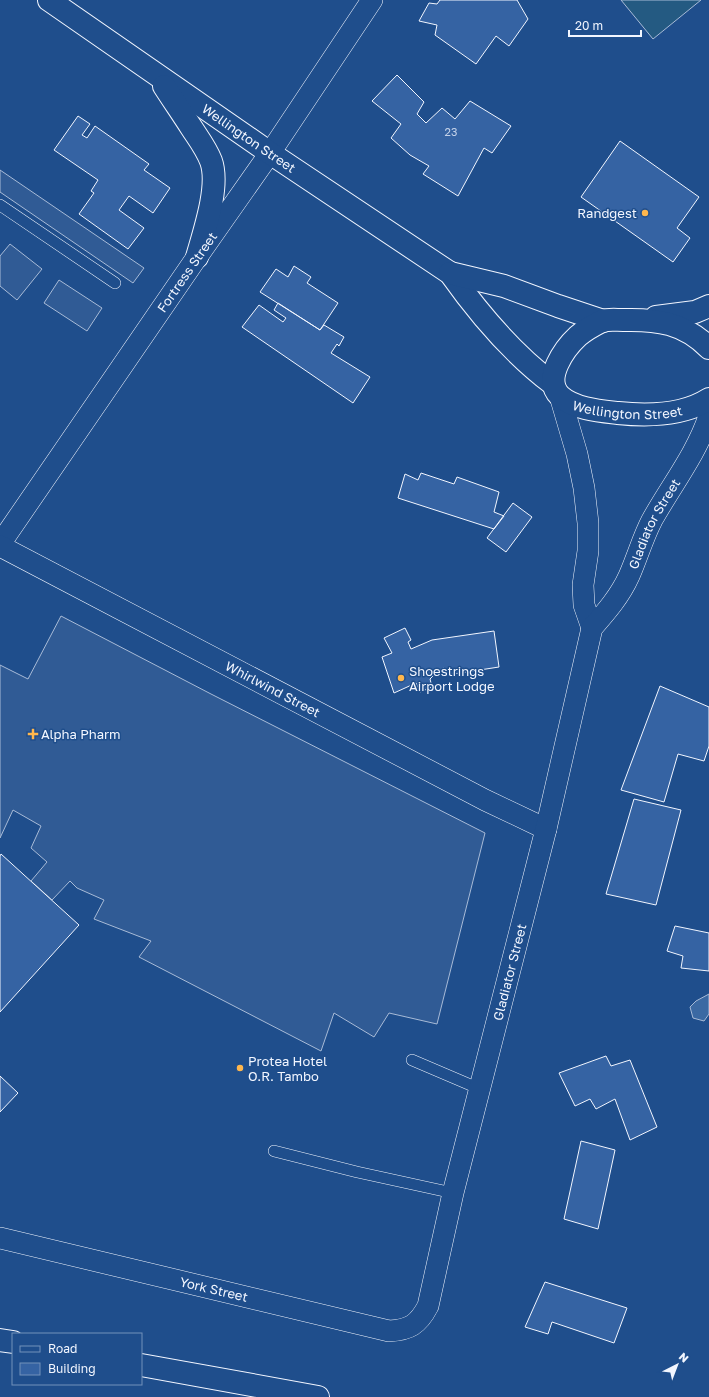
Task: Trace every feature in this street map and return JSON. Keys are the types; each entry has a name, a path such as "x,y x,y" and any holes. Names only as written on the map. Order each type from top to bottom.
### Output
{"main road":[{"name":"Wellington Street","path":"49,0 270,153 450,273 504,286 603,321 645,319 667,323 684,329 700,339 709,348"},
{"path":"158,76 205,147 212,162 214,177 213,192 197,257"},
{"name":"Wellington Street","path":"450,273 470,302 533,369 556,390 576,405 595,410 622,414 668,413 684,410 700,404 709,398"},
{"path":"645,319 695,312 709,306"},
{"name":"Wellington Street","path":"556,390 554,370 561,358 584,332 603,321"},
{"path":"0,1340 12,1342"},
{"path":"142,1365 318,1397"}],"street":[{"name":"Fortress Street","path":"0,545 270,153 372,0"},
{"path":"556,390 577,454 584,488 588,523 588,552 584,606 592,628"},
{"name":"Gladiator Street","path":"423,1315 428,1306 453,1193 546,830 592,628 611,606 629,578 651,521 697,443 705,428 709,416"},
{"name":"Whirlwind Street","path":"0,545 485,800 546,830"},
{"name":"York Street","path":"0,1238 389,1331 401,1330 413,1326 423,1315"}],"lane":[{"path":"0,205 115,283"},
{"path":"412,1060 480,1089"},
{"path":"274,1151 357,1172 453,1193"}],"shaded area":[{"path":"621,0 701,0 653,39"},
{"path":"0,170 144,268 133,283 0,192"},
{"path":"10,244 42,269 17,300 0,286 0,256"},
{"path":"59,280 102,308 87,331 44,303"},
{"path":"61,616 485,833 437,1024 389,1013 374,1037 334,1013 321,1051 139,957 151,941 94,919 104,900 77,888 70,881 52,900 31,881 47,862 31,848 41,826 13,810 0,838 0,665 28,679"},
{"path":"709,994 709,1014 704,1021 693,1018 690,1007 696,1001"}],"building":[{"path":"440,0 517,0 528,19 509,46 496,36 476,64 435,35 437,25 419,21 429,3 437,4"},
{"path":"397,75 424,102 417,114 426,123 442,108 455,119 470,101 511,126 492,153 484,148 458,196 423,174 429,166 410,155 391,138 401,124 372,101"},
{"path":"78,116 90,124 82,135 87,138 95,126 149,164 144,170 170,188 153,213 129,196 119,210 144,228 128,249 79,214 94,193 91,191 98,180 54,150"},
{"name":"Randgest","path":"620,141 699,197 677,228 690,238 673,262 581,197"},
{"path":"294,266 311,277 307,283 338,303 320,330 260,292 276,269 288,277"},
{"path":"278,303 320,330 324,325 344,337 339,346 337,344 331,353 370,377 353,403 242,327 259,305 283,322 286,318 274,310"},
{"path":"421,473 454,484 457,477 499,492 494,512 504,516 494,529 398,498 405,474 418,480"},
{"path":"513,503 532,517 506,552 487,538"},
{"path":"405,628 411,640 408,642 411,649 432,640 494,631 499,667 447,675 444,668 430,679 432,687 420,692 416,683 394,693 382,657 392,653 384,638"},
{"path":"660,686 709,707 709,746 704,761 678,754 664,802 621,790"},
{"path":"634,799 681,810 656,905 606,894"},
{"path":"1,854 79,925 0,1012 0,856"},
{"path":"675,926 709,933 709,971 681,968 683,956 667,951"},
{"path":"606,1056 611,1066 630,1060 657,1127 630,1140 615,1099 596,1109 590,1099 575,1106 559,1073"},
{"path":"0,1076 18,1093 0,1112"},
{"path":"581,1141 615,1150 598,1229 564,1219"},
{"path":"545,1282 627,1308 614,1343 552,1322 548,1334 525,1327"}],"place":[{"name":"Randgest","path":"645,213"},
{"name":"Shoestrings Airport Lodge","path":"401,678"},
{"name":"Alpha Pharm","path":"33,734"},
{"name":"Protea Hotel O.R. Tambo","path":"240,1068"}]}
